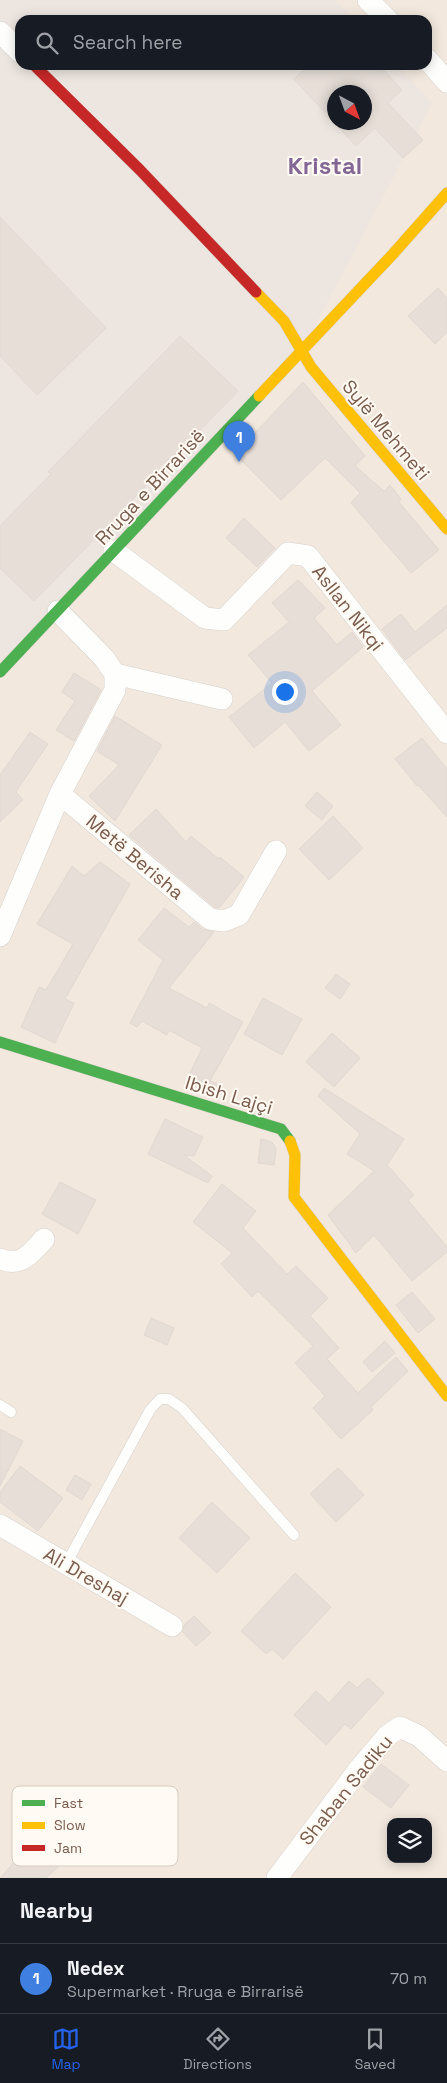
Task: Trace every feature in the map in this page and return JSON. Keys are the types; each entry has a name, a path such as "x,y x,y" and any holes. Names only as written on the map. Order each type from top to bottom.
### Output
{"street":[{"path":"368,0 383,15"},
{"path":"0,32 15,47"},
{"path":"432,65 447,82"},
{"name":"Sylë Mehmeti","path":"39,70 140,170 284,321 310,367 447,529"},
{"name":"Rruga e Birrarisë","path":"0,672 393,254 447,193"},
{"name":"Asllan Nikqi","path":"114,551 205,618 224,620 288,553 308,556 447,733"},
{"path":"0,936 60,794 115,690 115,674 104,658 58,611"},
{"path":"115,674 222,699"},
{"name":"Metë Berisha","path":"60,794 210,919 224,921 239,915 276,851"},
{"name":"Ibish Lajçi","path":"0,1042 281,1129 293,1143 297,1156 292,1185 294,1197 447,1396"},
{"path":"0,1259 17,1262 27,1258 44,1240"},
{"name":"Ali Dreshaj","path":"0,1525 172,1626"},
{"name":"Shaban Sadiku","path":"277,1878 359,1769 388,1736 400,1727 419,1736 447,1761"}],"lane":[{"path":"66,1564 150,1410 160,1399 169,1399 182,1408 294,1535"},
{"path":"0,1406 11,1412"}],"shaded area":[{"name":"Kristal","path":"0,0 447,0 447,1878 0,1878"},
{"path":"0,0 335,0 349,15 15,15 15,70 402,70 432,103 302,351 0,672"}],"building":[{"path":"304,70 384,70 402,90 388,103 423,140 403,158 375,128 356,146 341,130 372,130 372,85 327,85 327,115 294,79"},
{"path":"0,217 106,328 37,395 0,356"},
{"path":"438,288 447,298 447,332 435,344 408,316"},
{"path":"180,336 238,391 34,601 0,568 0,526 51,474 48,472"},
{"path":"303,382 365,456 355,466 384,491 390,485 401,499 399,502 439,550 411,573 351,503 360,493 325,458 281,500 235,454"},
{"path":"244,518 275,548 257,567 226,538"},
{"path":"298,580 325,608 314,618 337,645 352,632 363,647 312,691 341,725 309,751 285,722 254,748 229,717 272,683 248,655 289,622 272,603"},
{"path":"447,605 447,628 405,660 382,629 401,614 415,632"},
{"path":"74,673 101,690 74,741 56,730 75,701 62,692"},
{"path":"115,716 162,745 115,821 89,796 119,765 97,751"},
{"path":"30,732 48,744 16,792 23,800 0,822 0,775"},
{"path":"422,738 447,769 447,817 417,786 395,759"},
{"path":"317,792 333,806 322,820 305,806"},
{"path":"156,809 186,842 191,836 244,877 219,908 215,907 129,835"},
{"path":"333,816 363,848 329,880 299,849"},
{"path":"100,862 130,884 65,999 74,1003 55,1043 21,1027 39,987 46,990 73,944 37,924 72,866 84,876"},
{"path":"164,908 189,927 194,922 202,929 214,932 169,988 207,1008 209,1003 243,1022 210,1081 217,1084 213,1092 185,1083 202,1048 169,1030 167,1035 142,1021 137,1027 130,1023 163,960 138,940"},
{"path":"336,974 350,984 340,999 325,988"},
{"path":"263,998 302,1019 282,1055 244,1034"},
{"path":"332,1033 360,1058 334,1087 306,1062"},
{"path":"324,1088 404,1139 387,1165 414,1195 408,1200 447,1247 447,1252 412,1281 374,1235 356,1253 328,1215 374,1171 347,1154 360,1134 318,1096"},
{"path":"165,1119 203,1137 194,1156 184,1155 212,1176 208,1183 148,1154"},
{"path":"261,1139 272,1142 276,1149 274,1165 258,1163"},
{"path":"60,1182 96,1200 78,1234 42,1214"},
{"path":"222,1184 256,1211 243,1228 287,1274 296,1266 328,1298 310,1316 339,1348 327,1359 358,1393 396,1357 408,1371 371,1407 373,1410 341,1439 313,1408 325,1396 295,1363 313,1346 258,1291 252,1297 221,1264 232,1253 193,1222"},
{"path":"412,1292 435,1319 418,1333 396,1305"},
{"path":"151,1318 174,1328 167,1345 144,1335"},
{"path":"385,1341 395,1353 372,1372 363,1362"},
{"path":"0,1429 23,1441 0,1486"},
{"path":"20,1466 63,1498 38,1531 0,1502 0,1492"},
{"path":"338,1468 364,1495 336,1522 310,1494"},
{"path":"75,1475 91,1484 82,1500 66,1490"},
{"path":"212,1502 250,1538 217,1573 179,1538"},
{"path":"295,1573 331,1607 283,1659 272,1649 266,1654 241,1631"},
{"path":"194,1616 211,1633 196,1646 183,1632 184,1625"},
{"path":"368,1678 384,1693 351,1729 345,1724 326,1745 294,1715 316,1691 329,1703 349,1681 357,1688"},
{"path":"381,1764 409,1785 391,1808 363,1787"},
{"path":"12,1865 59,1866 46,1878 0,1878"}],"traffic: fast":[{"path":"0,672 259,396"},
{"path":"0,1042 281,1129 290,1141"}],"traffic: slow":[{"path":"259,396 393,254 447,193"},
{"path":"256,292 284,321 311,367 447,529"},
{"path":"290,1141 295,1155 294,1197 447,1396"}],"traffic: jam":[{"path":"39,70 140,170 256,292"}],"place":[{"name":"Nedex","path":"239,462"}],"district":[{"name":"Kristal","path":"325,165"}]}
